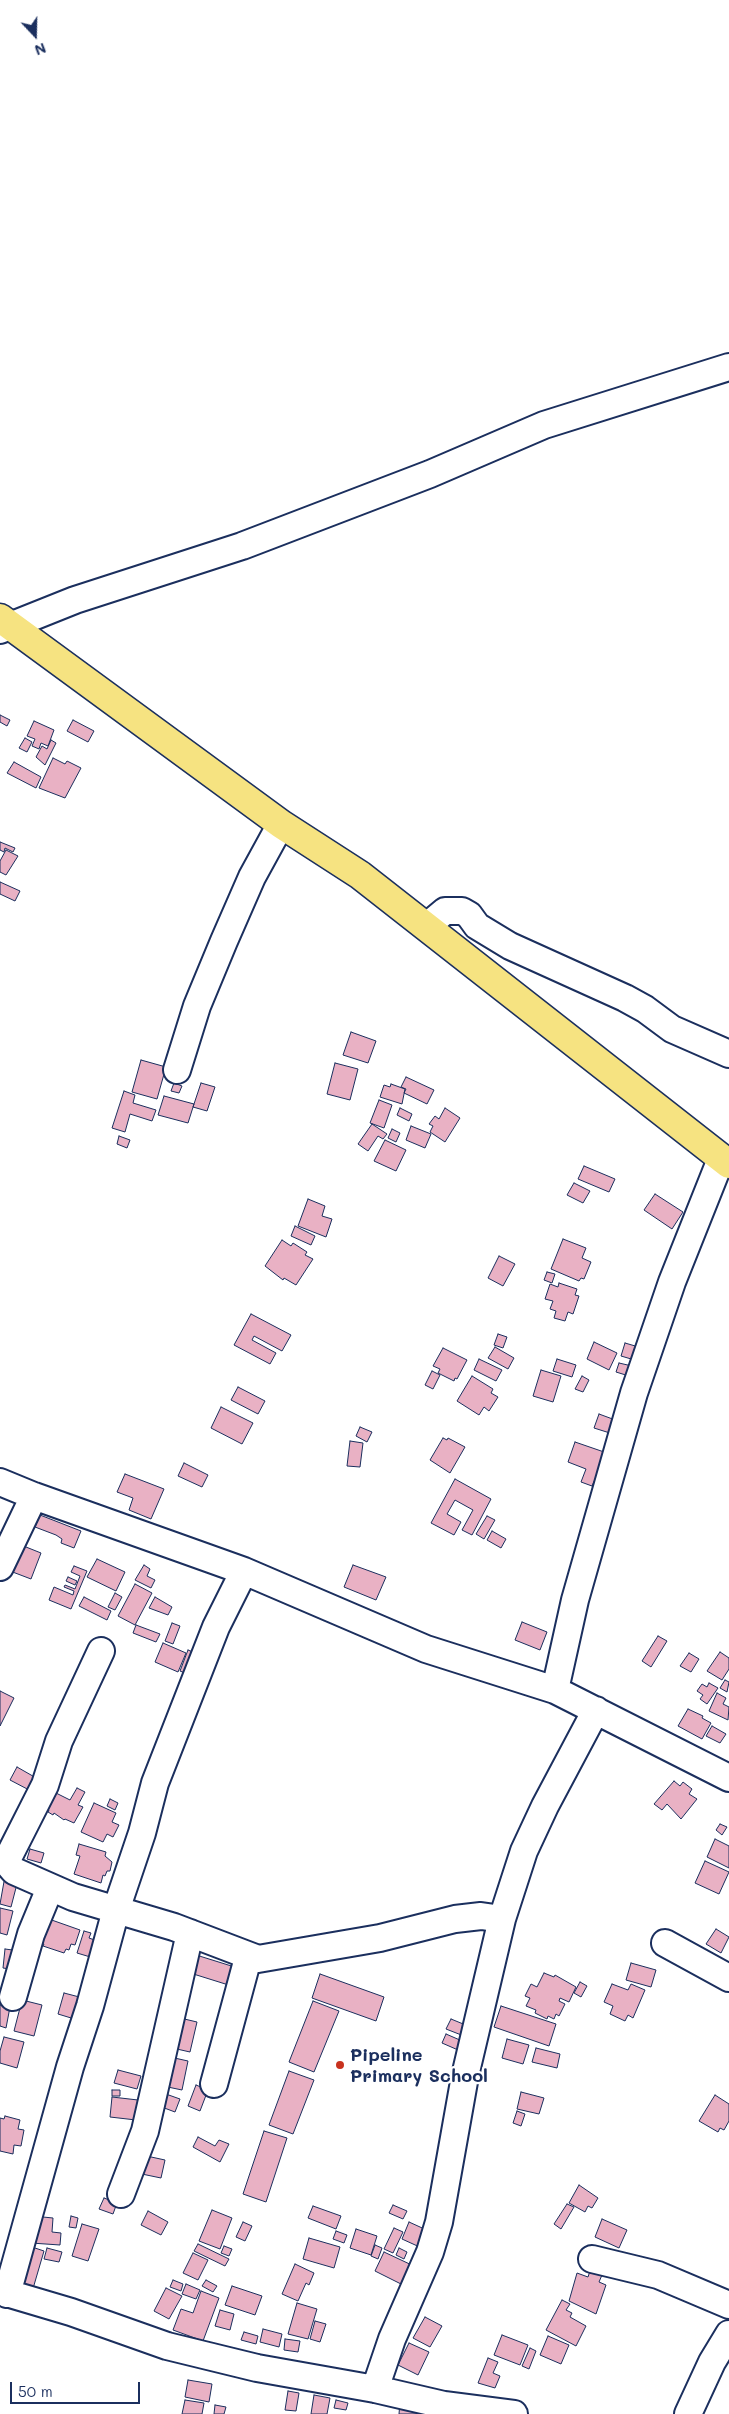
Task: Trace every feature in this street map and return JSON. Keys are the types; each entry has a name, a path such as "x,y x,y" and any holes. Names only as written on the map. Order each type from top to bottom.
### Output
{"main road":[{"path":"4,625 281,824 360,875 725,1162"}],"street":[{"path":"4,625 242,546 430,474 544,425 729,367"},
{"path":"177,1070 197,1006 224,941 252,877 281,824"},
{"path":"427,926 445,911 462,910 469,915 477,926 510,946 625,998 645,1009 672,1029 729,1054"},
{"path":"555,1690 575,1600 634,1393 672,1282 725,1162"},
{"path":"0,1482 34,1496 244,1571 426,1649 555,1690 729,1778"},
{"path":"0,1567 34,1496"},
{"path":"244,1571 216,1627 160,1767 142,1833 116,1910 4,2293 71,2312 167,2346 257,2368 375,2389 444,2406 514,2414"},
{"path":"101,1651 59,1741 45,1785 8,1858 9,1865 14,1871 50,1888 190,1933 248,1958 265,1959 317,1950 400,1933 455,1919 481,1916 502,1919"},
{"path":"375,2389 392,2339 430,2252 439,2222 465,2076 502,1919 524,1852 538,1821 596,1710"},
{"path":"13,1997 31,1934 50,1888"},
{"path":"121,2194 145,2131 190,1933"},
{"path":"664,1943 729,1978"},
{"path":"214,2084 248,1958"},
{"path":"592,2259 658,2275 729,2305"},
{"path":"688,2414 712,2362 729,2334"}],"building":[{"path":"0,715 10,720 7,726 0,722"},
{"path":"73,720 94,731 88,742 67,731"},
{"path":"34,721 54,730 48,746 41,743 39,749 32,746 35,739 27,736"},
{"path":"25,738 32,742 27,752 19,748"},
{"path":"51,740 56,743 45,765 36,757 42,746 47,749"},
{"path":"53,758 65,764 67,761 81,768 65,798 39,788"},
{"path":"14,762 41,777 36,788 7,773"},
{"path":"0,842 15,848 13,852 5,848 4,852 0,850"},
{"path":"6,850 18,856 6,875 0,872 0,861"},
{"path":"0,882 20,891 15,901 0,894"},
{"path":"351,1032 376,1041 368,1063 343,1055"},
{"path":"141,1060 166,1067 157,1099 132,1092"},
{"path":"335,1063 358,1069 350,1100 327,1094"},
{"path":"406,1077 434,1090 427,1104 404,1093 406,1089 401,1087"},
{"path":"174,1083 182,1086 179,1093 171,1091"},
{"path":"201,1083 215,1087 207,1111 193,1107"},
{"path":"391,1084 405,1089 402,1104 380,1097 384,1085 390,1087"},
{"path":"124,1091 135,1095 133,1103 156,1110 152,1121 130,1114 125,1132 112,1128"},
{"path":"164,1096 194,1104 188,1123 158,1115"},
{"path":"379,1100 392,1105 384,1128 370,1123"},
{"path":"400,1108 412,1114 409,1121 397,1115"},
{"path":"445,1108 460,1118 445,1142 430,1132 433,1126 429,1124 435,1116 439,1119"},
{"path":"372,1124 387,1134 383,1139 378,1136 368,1151 358,1144"},
{"path":"411,1126 431,1134 425,1148 406,1140"},
{"path":"392,1129 400,1133 396,1142 388,1138"},
{"path":"119,1136 130,1140 127,1148 117,1144"},
{"path":"385,1140 406,1150 396,1171 374,1161"},
{"path":"584,1166 615,1179 609,1192 578,1179"},
{"path":"574,1183 590,1191 583,1203 567,1195"},
{"path":"655,1194 683,1212 672,1229 644,1210"},
{"path":"308,1199 325,1206 322,1216 332,1219 326,1237 298,1226"},
{"path":"295,1226 315,1236 311,1245 291,1236"},
{"path":"563,1239 586,1248 582,1258 591,1262 584,1279 581,1278 579,1281 551,1269"},
{"path":"282,1240 291,1246 293,1243 307,1252 305,1255 313,1259 296,1285 284,1278 283,1280 265,1266"},
{"path":"499,1256 515,1264 503,1286 488,1278"},
{"path":"547,1272 555,1274 552,1283 544,1280"},
{"path":"559,1283 577,1289 575,1295 579,1296 573,1314 568,1312 565,1321 554,1318 556,1311 550,1309 553,1301 545,1299 550,1284 558,1287"},
{"path":"251,1314 291,1335 282,1351 254,1336 252,1340 276,1353 270,1364 234,1345"},
{"path":"498,1334 507,1337 503,1348 494,1345"},
{"path":"594,1342 617,1353 609,1370 587,1359"},
{"path":"625,1343 642,1348 638,1361 621,1356"},
{"path":"495,1347 514,1358 508,1369 488,1358"},
{"path":"443,1348 467,1360 454,1381 438,1373 440,1369 433,1366"},
{"path":"479,1359 502,1370 496,1381 474,1370"},
{"path":"557,1359 576,1365 572,1377 553,1371"},
{"path":"619,1363 632,1366 629,1376 616,1372"},
{"path":"541,1370 561,1376 553,1402 533,1396"},
{"path":"432,1371 440,1375 433,1389 425,1385"},
{"path":"472,1376 493,1389 491,1393 498,1397 489,1411 484,1407 479,1415 457,1401"},
{"path":"582,1376 589,1380 583,1392 575,1389"},
{"path":"238,1387 265,1401 258,1414 231,1400"},
{"path":"221,1407 253,1423 242,1444 211,1428"},
{"path":"599,1414 618,1421 613,1434 594,1428"},
{"path":"360,1427 372,1432 367,1442 356,1436"},
{"path":"443,1438 447,1440 448,1438 465,1447 450,1473 430,1460"},
{"path":"350,1441 363,1443 360,1467 347,1466"},
{"path":"575,1442 607,1453 592,1486 581,1482 586,1469 568,1462"},
{"path":"184,1463 208,1475 202,1487 178,1476"},
{"path":"125,1474 164,1489 151,1519 129,1510 133,1498 117,1492"},
{"path":"455,1479 491,1499 472,1535 462,1530 473,1510 455,1500 447,1514 461,1522 454,1535 431,1523"},
{"path":"40,1515 81,1531 74,1548 61,1543 62,1539 56,1535 35,1527"},
{"path":"487,1516 495,1520 484,1539 476,1534"},
{"path":"492,1531 506,1539 501,1548 487,1540"},
{"path":"21,1545 41,1553 31,1579 10,1571"},
{"path":"97,1559 125,1572 116,1591 87,1577"},
{"path":"144,1565 150,1569 147,1576 155,1580 151,1588 135,1580"},
{"path":"353,1565 386,1577 376,1600 344,1587"},
{"path":"74,1566 87,1571 71,1609 49,1600 54,1587 73,1595 74,1591 64,1587 65,1585 75,1589 80,1576 71,1572"},
{"path":"68,1577 77,1581 75,1585 66,1581"},
{"path":"135,1584 152,1593 135,1625 118,1616"},
{"path":"115,1593 122,1597 115,1610 108,1607"},
{"path":"84,1597 111,1611 107,1620 79,1606"},
{"path":"155,1597 172,1607 168,1615 149,1608"},
{"path":"522,1622 547,1632 540,1650 515,1640"},
{"path":"172,1623 180,1626 173,1644 165,1641"},
{"path":"136,1625 160,1634 156,1642 133,1633"},
{"path":"658,1636 667,1641 651,1667 642,1661"},
{"path":"163,1643 186,1653 178,1672 155,1662"},
{"path":"188,1650 200,1655 192,1676 180,1671"},
{"path":"720,1652 729,1658 729,1669 722,1680 707,1671"},
{"path":"689,1653 699,1659 691,1672 680,1666"},
{"path":"725,1680 729,1682 727,1692 720,1688"},
{"path":"709,1683 718,1688 707,1704 700,1699 703,1695 697,1691 702,1684 707,1687"},
{"path":"0,1691 14,1698 0,1726"},
{"path":"717,1693 726,1698 723,1704 729,1707 728,1720 709,1711"},
{"path":"688,1709 703,1716 702,1718 711,1723 702,1739 678,1726"},
{"path":"712,1726 726,1734 720,1743 706,1736"},
{"path":"17,1767 38,1779 31,1791 10,1780"},
{"path":"674,1781 680,1786 683,1782 692,1789 689,1794 697,1799 681,1819 667,1804 662,1810 654,1804"},
{"path":"77,1788 85,1792 78,1805 83,1807 74,1823 48,1812 49,1810 47,1809 56,1793 70,1800"},
{"path":"110,1799 118,1803 115,1810 107,1806"},
{"path":"94,1803 116,1813 112,1822 119,1825 113,1837 107,1834 103,1842 81,1832"},
{"path":"720,1824 727,1827 722,1835 716,1830"},
{"path":"715,1839 729,1846 729,1868 707,1857"},
{"path":"79,1844 106,1852 105,1856 112,1862 110,1871 107,1871 105,1876 103,1875 101,1883 74,1874 80,1856 76,1855"},
{"path":"30,1849 44,1853 41,1863 27,1859"},
{"path":"705,1861 729,1872 719,1894 695,1883"},
{"path":"5,1876 18,1880 11,1907 0,1904"},
{"path":"0,1908 13,1911 7,1935 0,1933"},
{"path":"46,1918 80,1930 75,1945 71,1944 69,1950 66,1949 64,1953 43,1946 44,1944 35,1941"},
{"path":"716,1929 729,1937 721,1953 706,1944"},
{"path":"84,1931 91,1933 89,1938 103,1943 97,1959 77,1953"},
{"path":"5,1949 20,1951 17,1970 3,1968"},
{"path":"193,1954 241,1969 235,1987 187,1972"},
{"path":"631,1963 656,1970 651,1987 626,1980"},
{"path":"544,1973 554,1977 555,1975 576,1987 569,2002 560,1998 559,2001 565,2004 559,2016 556,2014 554,2019 548,2016 547,2019 535,2013 536,2010 526,2006 530,1998 525,1996 531,1984 537,1987"},
{"path":"320,1974 384,1997 376,2021 312,1998"},
{"path":"580,1982 587,1986 581,1997 574,1993"},
{"path":"612,1984 628,1990 631,1984 645,1990 633,2018 628,2015 625,2021 610,2014 613,2006 604,2002"},
{"path":"64,1993 87,1999 81,2021 58,2014"},
{"path":"22,2000 42,2005 34,2036 14,2031"},
{"path":"313,2001 339,2011 314,2072 289,2062"},
{"path":"0,2005 10,2007 6,2028 0,2026"},
{"path":"501,2006 556,2024 549,2046 494,2027"},
{"path":"176,2017 197,2022 190,2052 168,2047"},
{"path":"451,2019 473,2028 469,2038 446,2029"},
{"path":"446,2034 469,2044 465,2053 442,2043"},
{"path":"4,2037 24,2042 17,2068 0,2063 0,2051"},
{"path":"507,2039 529,2045 523,2064 502,2058"},
{"path":"536,2048 560,2054 557,2068 532,2062"},
{"path":"170,2057 188,2061 182,2090 163,2086"},
{"path":"118,2070 141,2076 137,2089 114,2083"},
{"path":"289,2071 314,2080 293,2134 269,2125"},
{"path":"196,2085 208,2090 200,2111 188,2106"},
{"path":"112,2090 120,2090 120,2096 112,2096"},
{"path":"521,2092 544,2098 539,2114 517,2109"},
{"path":"163,2093 180,2099 175,2112 159,2106"},
{"path":"715,2095 729,2104 729,2121 724,2130 720,2128 718,2132 699,2121"},
{"path":"112,2097 138,2100 136,2120 110,2117"},
{"path":"517,2111 525,2114 521,2126 513,2123"},
{"path":"5,2116 20,2120 18,2129 24,2130 21,2146 14,2145 13,2154 0,2151 0,2118 4,2119"},
{"path":"264,2131 287,2138 266,2202 243,2194"},
{"path":"198,2137 215,2146 219,2140 229,2144 220,2162 193,2147"},
{"path":"142,2155 165,2160 161,2178 137,2173"},
{"path":"579,2185 598,2198 592,2208 588,2206 585,2212 569,2203"},
{"path":"104,2198 117,2203 113,2214 99,2209"},
{"path":"567,2204 574,2207 561,2229 554,2224"},
{"path":"393,2205 407,2211 403,2219 389,2213"},
{"path":"313,2206 341,2216 336,2229 308,2218"},
{"path":"212,2210 232,2218 220,2249 199,2241"},
{"path":"148,2211 168,2222 161,2235 141,2225"},
{"path":"33,2216 53,2218 52,2232 61,2233 60,2245 31,2243"},
{"path":"71,2216 78,2218 76,2228 69,2227"},
{"path":"602,2219 627,2230 619,2248 595,2237"},
{"path":"243,2222 252,2226 245,2241 236,2237"},
{"path":"409,2222 431,2232 424,2249 402,2239"},
{"path":"82,2224 99,2229 88,2261 72,2256"},
{"path":"394,2228 403,2232 393,2253 384,2249"},
{"path":"356,2229 377,2236 371,2255 350,2248"},
{"path":"336,2231 347,2235 344,2243 333,2239"},
{"path":"309,2238 340,2247 334,2268 303,2259"},
{"path":"198,2244 229,2259 225,2266 194,2251"},
{"path":"375,2245 382,2248 378,2259 371,2256"},
{"path":"29,2246 44,2251 32,2292 16,2288"},
{"path":"224,2246 232,2249 229,2256 221,2253"},
{"path":"47,2248 62,2252 59,2262 44,2259"},
{"path":"399,2248 407,2252 404,2259 396,2255"},
{"path":"384,2252 416,2267 407,2287 375,2271"},
{"path":"193,2253 208,2260 198,2280 183,2273"},
{"path":"295,2264 314,2273 309,2285 306,2283 298,2301 282,2294"},
{"path":"590,2271 602,2275 599,2282 606,2285 596,2314 569,2301 577,2273 588,2277"},
{"path":"173,2280 183,2284 181,2291 170,2287"},
{"path":"206,2280 217,2286 213,2292 202,2286"},
{"path":"186,2284 200,2290 196,2299 182,2294"},
{"path":"232,2286 262,2296 255,2315 225,2305"},
{"path":"166,2288 182,2296 169,2319 154,2311"},
{"path":"201,2291 219,2298 203,2341 173,2330 181,2309 193,2313"},
{"path":"562,2300 570,2304 566,2310 572,2313 570,2317 586,2326 576,2346 546,2330"},
{"path":"297,2303 317,2309 308,2339 288,2334"},
{"path":"220,2310 234,2314 230,2330 215,2326"},
{"path":"425,2317 442,2326 430,2347 413,2338"},
{"path":"315,2321 326,2324 320,2342 310,2339"},
{"path":"263,2329 282,2334 279,2347 260,2342"},
{"path":"244,2332 258,2336 256,2344 241,2340"},
{"path":"502,2335 528,2345 520,2365 494,2355"},
{"path":"548,2336 569,2345 561,2364 540,2355"},
{"path":"285,2339 300,2341 298,2352 284,2350"},
{"path":"409,2343 429,2352 418,2375 398,2365"},
{"path":"530,2348 536,2351 529,2369 522,2366"},
{"path":"488,2358 498,2362 493,2373 500,2376 495,2388 478,2383"},
{"path":"188,2380 212,2384 209,2402 185,2397"},
{"path":"288,2391 299,2393 296,2411 285,2410"},
{"path":"314,2395 330,2398 327,2414 311,2414"},
{"path":"185,2400 204,2403 202,2414 182,2414"},
{"path":"336,2400 348,2403 346,2410 334,2408"},
{"path":"400,2402 420,2404 419,2414 399,2414"},
{"path":"215,2405 226,2407 224,2414 214,2414"}],"place":[{"name":"Pipeline Primary School","path":"340,2065"}]}
